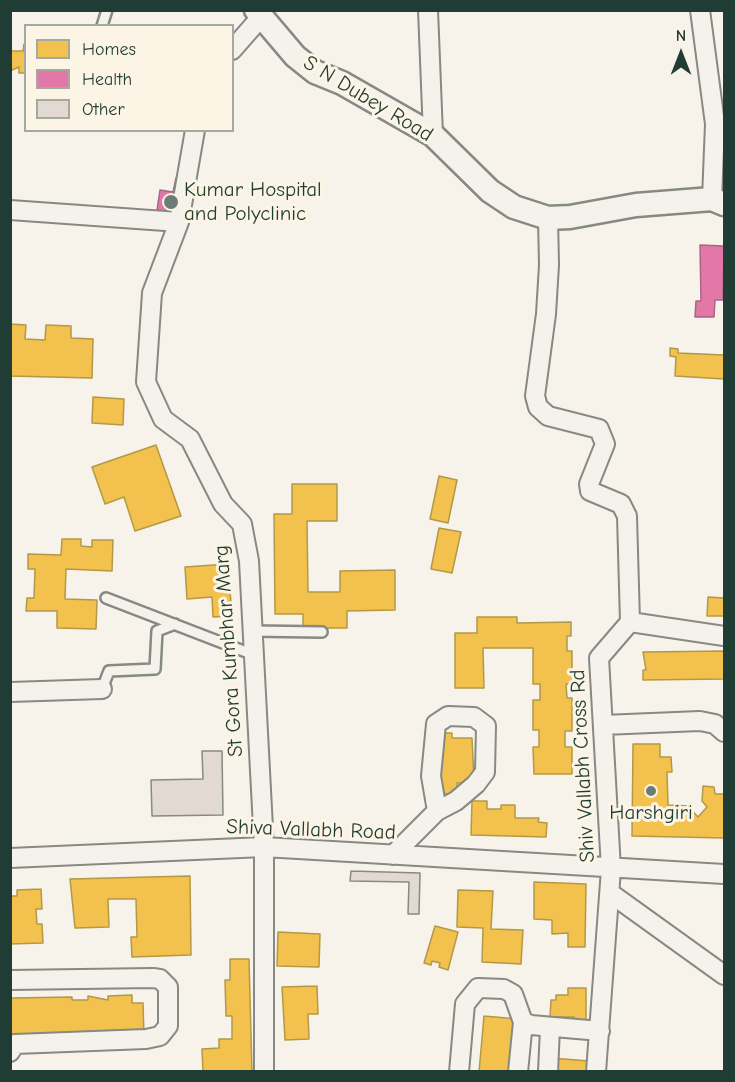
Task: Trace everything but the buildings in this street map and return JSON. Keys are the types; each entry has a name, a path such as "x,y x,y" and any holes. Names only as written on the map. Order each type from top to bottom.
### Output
{"street":[{"path":"428,10 433,135"},
{"path":"700,10 715,124 718,202"},
{"path":"234,47 258,14"},
{"name":"S N Dubey Road","path":"258,14 295,56 315,72 342,83 433,135 490,191 514,207 548,218 570,217 636,205 718,202"},
{"name":"St Gora Kumbhar Marg","path":"195,132 179,222 152,293 146,382 163,419 190,439 223,504 242,524 249,561 264,847"},
{"path":"10,210 179,222"},
{"path":"548,218 546,315 535,396 537,407 548,416 599,429 603,434 605,444 589,484 590,492 621,504 625,508 630,622 724,636"},
{"name":"Shiv Vallabh Cross Rd","path":"596,1071 611,869 599,658 630,622"},
{"path":"10,692 102,689"},
{"path":"393,855 437,811 456,801 476,784 485,772 486,726 474,717 448,716 436,724 431,776 437,811"},
{"path":"603,725 700,721 715,724 724,732"},
{"path":"264,847 264,1071"},
{"name":"Shiva Vallabh Road","path":"10,858 264,847 724,874"},
{"path":"610,893 724,975"},
{"path":"10,980 160,979 168,987 168,1026 160,1036 146,1039 15,1044 10,1052"},
{"path":"459,1071 465,1004 478,988 504,989 513,994 523,1022 518,1071"},
{"path":"523,1022 550,1028 600,1031"},
{"path":"548,1071 550,1028"}],"lane":[{"path":"106,598 254,655"},
{"path":"102,689 109,671 155,669 157,631 175,624"},
{"path":"252,631 322,632"}],"place":[{"name":"Kumar Hospital and Polyclinic","path":"171,202"},
{"name":"Harshgiri","path":"651,791"}]}
